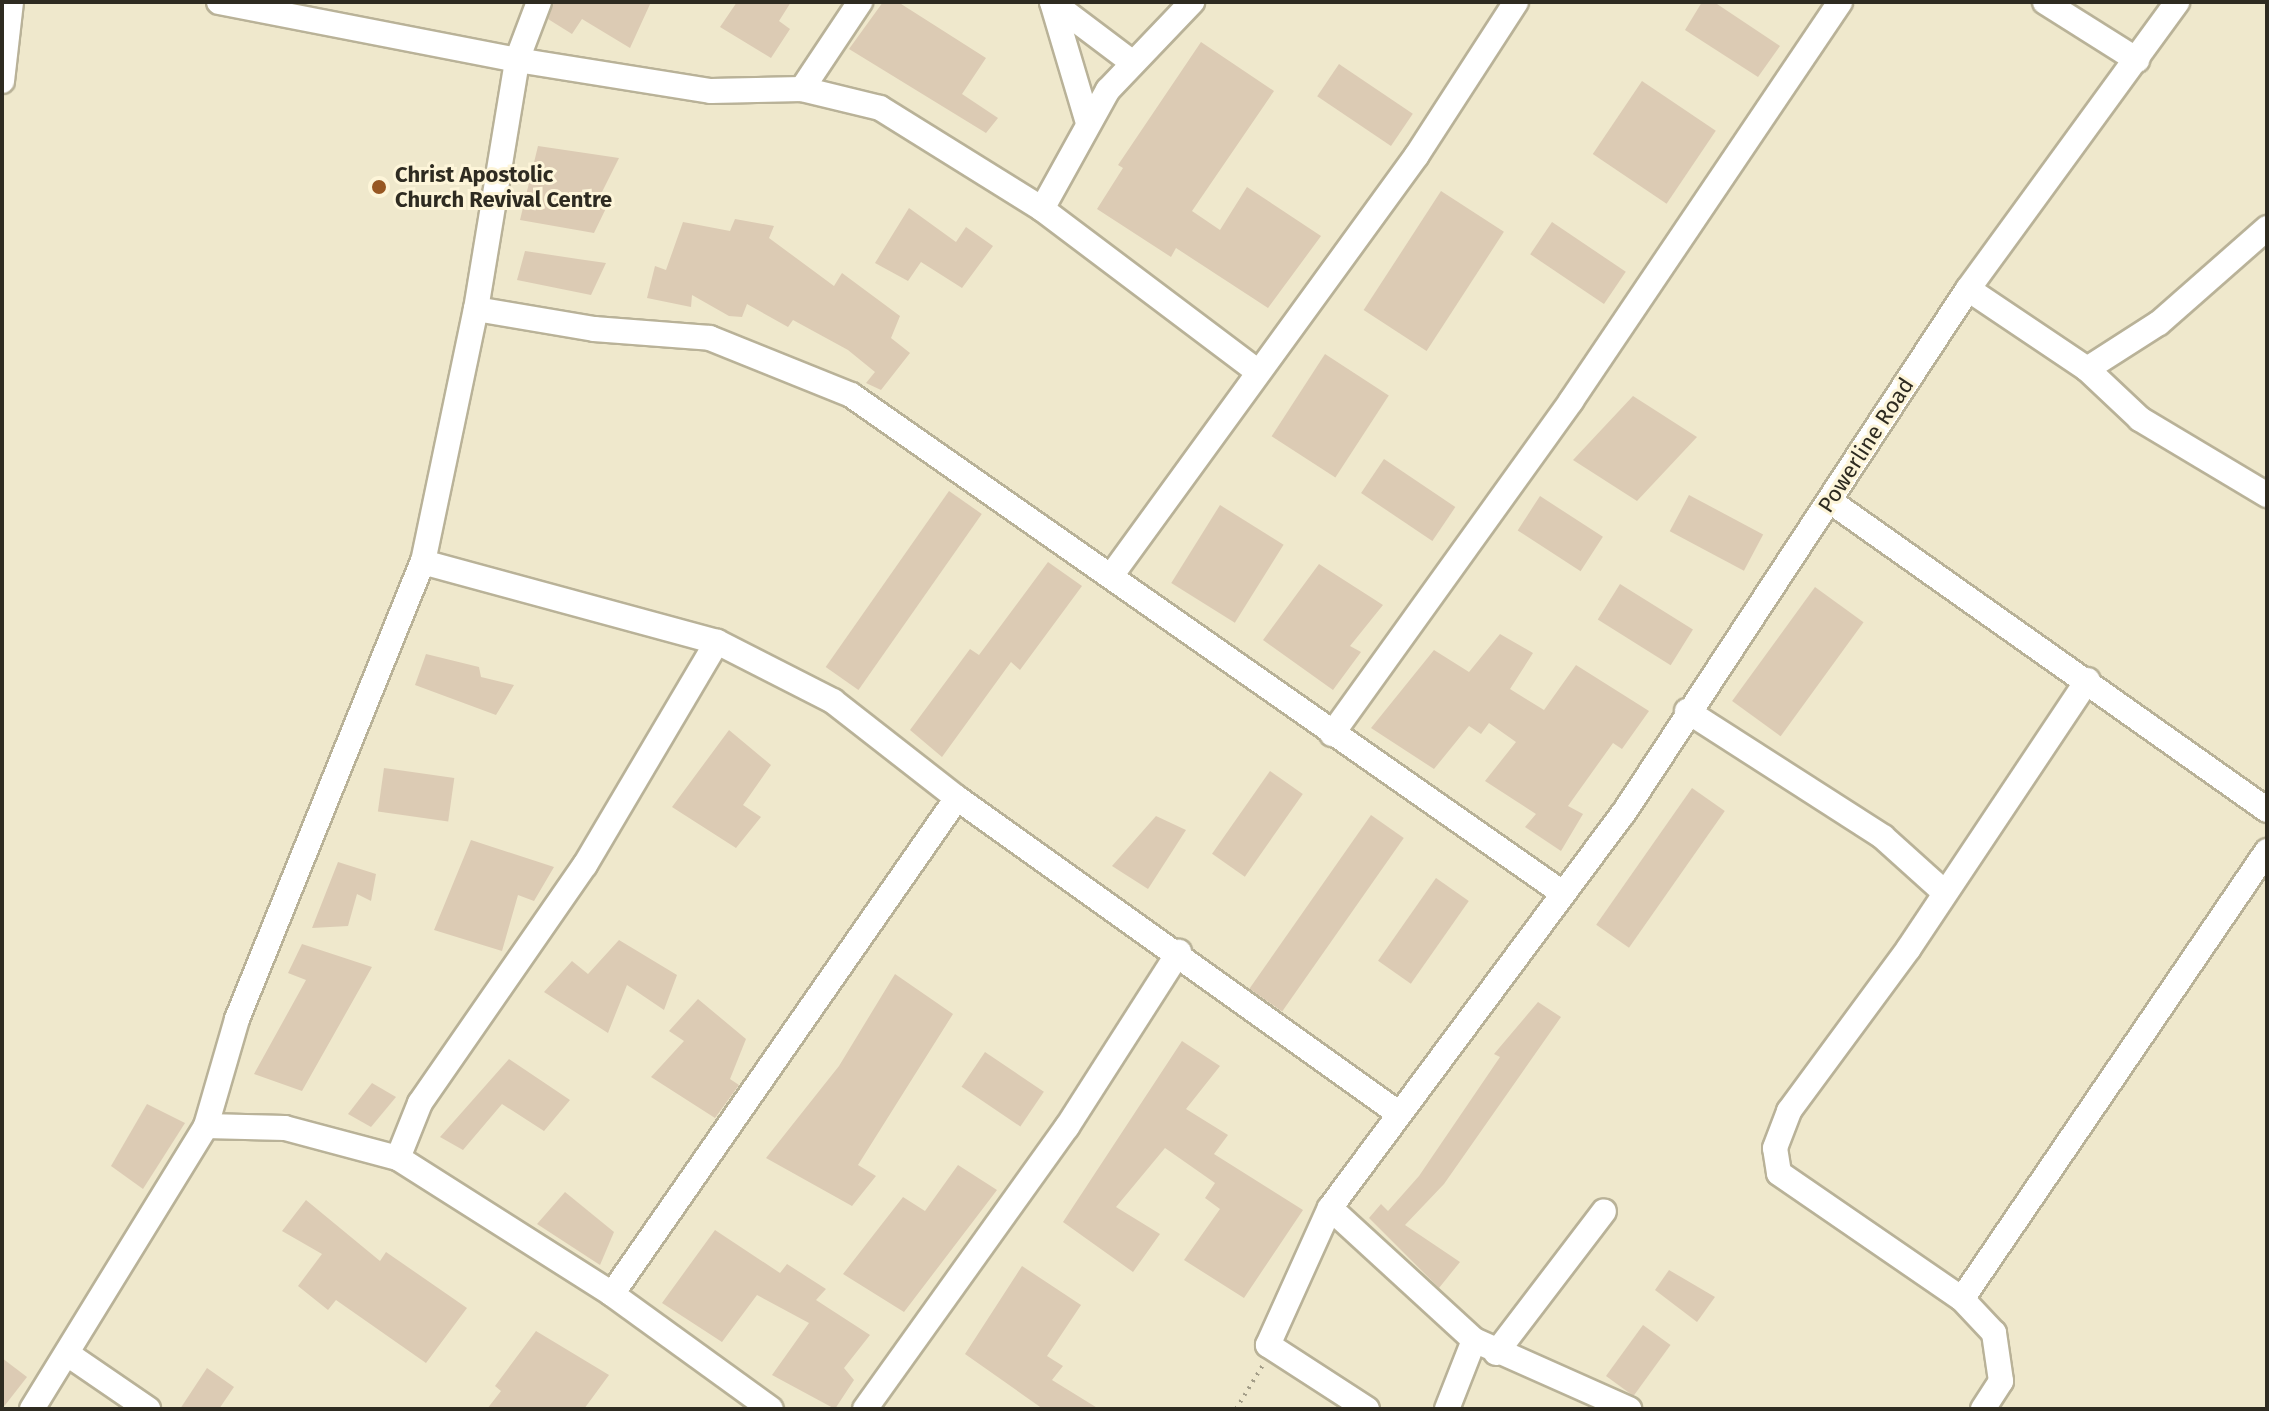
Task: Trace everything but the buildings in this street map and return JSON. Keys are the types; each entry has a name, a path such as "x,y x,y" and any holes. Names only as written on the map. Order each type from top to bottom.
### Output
{"street":[{"path":"2,81 11,2"},
{"path":"219,2 517,60 711,91 802,89 880,108 1042,209 1257,371"},
{"path":"32,1409 69,1355 206,1126 237,1019 423,562 476,309 517,60 539,2"},
{"path":"802,89 860,2"},
{"path":"1052,2 1133,63"},
{"path":"1052,2 1088,123"},
{"path":"1042,209 1088,123 1133,63 1192,2"},
{"path":"1111,576 1257,371 1417,155 1516,2"},
{"path":"1332,734 1571,401 1840,2"},
{"path":"2045,2 2137,60"},
{"name":"Powerline Road","path":"1271,1353 1270,1334 1330,1208 1561,892 1623,814 1687,711 1830,501 1968,289 2177,2"},
{"path":"2087,369 2159,323 2267,228"},
{"path":"1968,289 2087,369 2140,419 2267,495"},
{"path":"476,309 594,329 710,338 769,357 851,395 1561,892"},
{"path":"1830,501 2088,680 2267,810"},
{"path":"423,562 717,642 833,701 957,798 1179,952 1398,1113"},
{"path":"398,1158 420,1103 585,865 717,642"},
{"path":"1983,1409 2001,1381 2003,1356 1994,1333 1962,1299 1785,1178 1774,1162 1789,1111 2088,680"},
{"path":"1687,711 1883,837 1943,891"},
{"path":"612,1294 957,798"},
{"path":"1962,1299 2267,851"},
{"path":"865,1409 1067,1127 1179,952"},
{"path":"206,1126 285,1128 398,1158 612,1294 771,1409"},
{"path":"1330,1208 1474,1340 1496,1353 1629,1409"},
{"path":"1496,1353 1604,1211"},
{"path":"1447,1409 1474,1340"},
{"path":"1271,1353 1367,1409"},
{"path":"69,1355 148,1409"}],"path":[{"path":"1236,1409 1271,1353"}],"place":[{"name":"Christ Apostolic Church Revival Centre","path":"379,187"}]}
